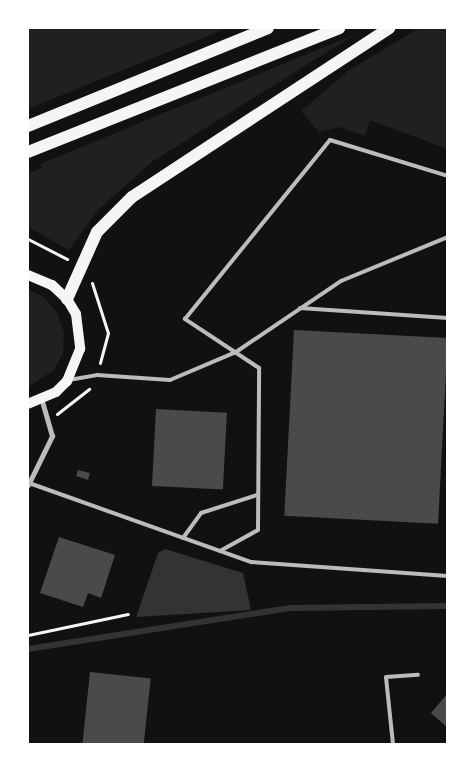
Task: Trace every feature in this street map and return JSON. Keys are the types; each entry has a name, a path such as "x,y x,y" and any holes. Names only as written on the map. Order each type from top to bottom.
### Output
{"main road":[{"path":"28,126 268,28"},
{"path":"31,151 339,28"},
{"path":"67,299 97,232 132,197 389,28"},
{"path":"28,404 42,400 67,380 80,349 76,314 67,299 29,273"}],"street":[{"path":"28,484 52,436 42,400"}],"lane":[{"path":"220,551 258,530 259,368 185,319 330,140 448,176"},
{"path":"67,380 97,375 170,380 236,352 341,280 448,237"},
{"path":"300,308 448,318"},
{"path":"28,484 251,562 448,576"},
{"path":"183,538 201,513 257,495"},
{"path":"393,744 386,677 418,675"}],"path":[{"path":"28,635 128,614"}],"shaded area":[{"path":"28,28 227,28 28,109"},
{"path":"419,28 447,28 447,149 370,120 365,136 340,127 319,132 301,111 348,71"},
{"path":"356,34 153,161 98,210 69,250 28,227 28,174 42,168 40,164"},
{"path":"28,289 45,298 58,314 64,333 63,353 54,370 28,387"},
{"path":"165,549 243,573 251,610 136,617 158,553"}],"building":[{"path":"294,330 448,338 438,524 284,516"},
{"path":"156,409 227,413 223,490 152,486"},
{"path":"78,470 90,473 88,480 76,476"},
{"path":"59,537 115,555 101,598 88,593 83,607 40,593"},
{"path":"90,672 151,678 144,744 82,744"},
{"path":"448,693 448,728 431,713"}],"waterway":[{"path":"28,649 291,608 448,606"}]}
